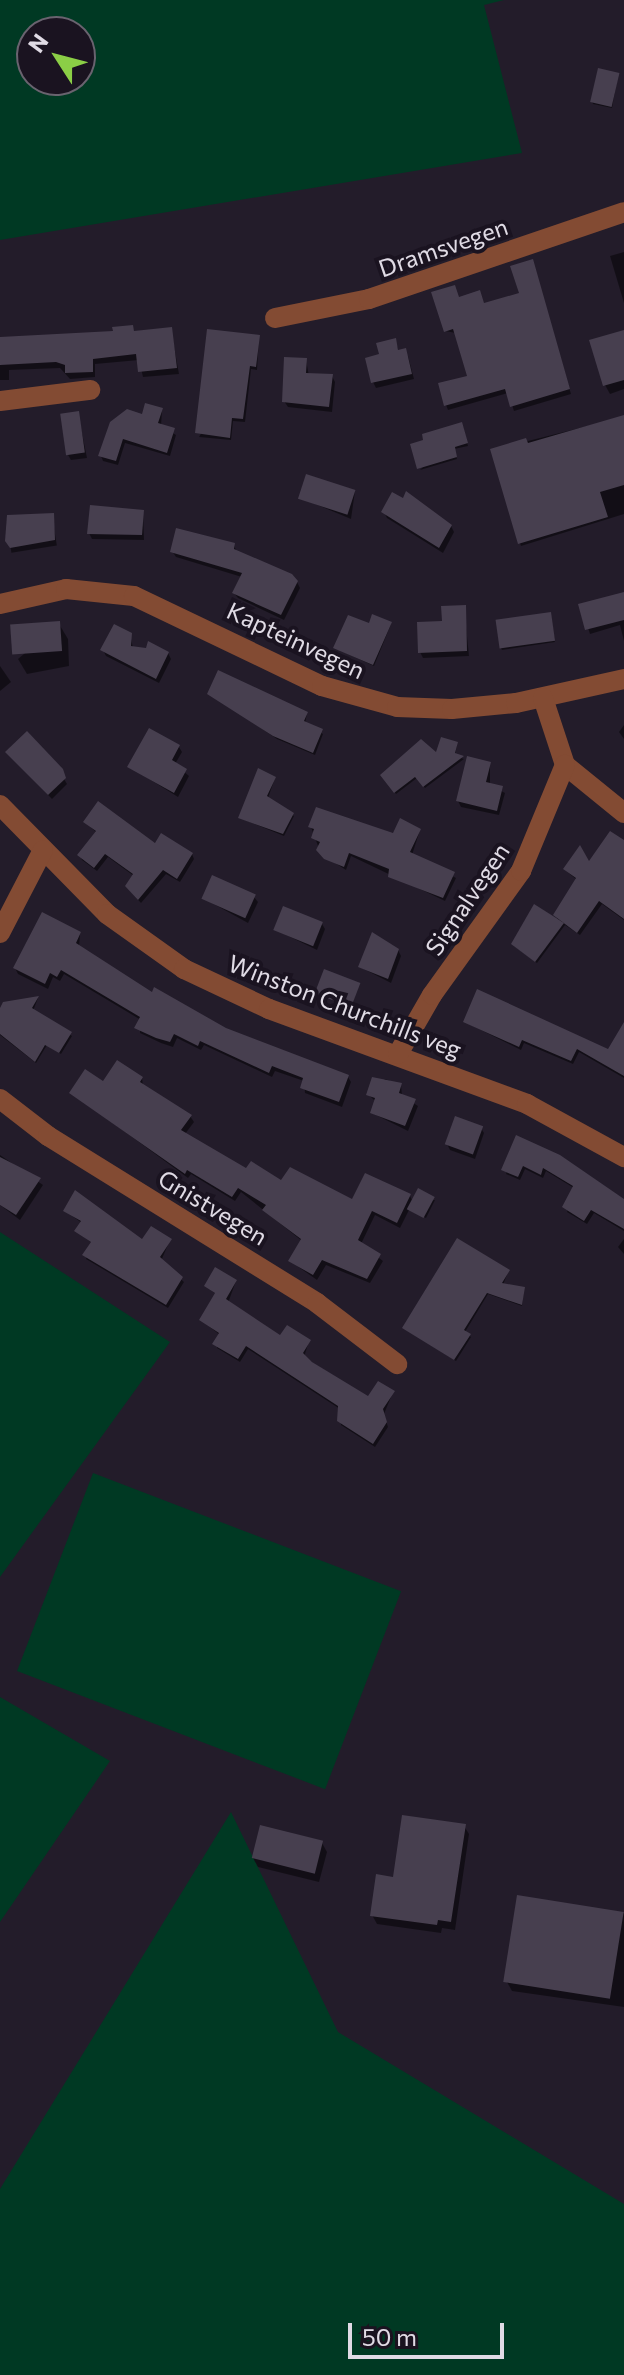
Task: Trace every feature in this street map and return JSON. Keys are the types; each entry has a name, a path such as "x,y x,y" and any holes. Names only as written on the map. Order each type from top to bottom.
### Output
{"street":[{"name":"Dramsvegen","path":"275,318 369,299 624,212"},
{"path":"0,401 90,390"},
{"name":"Kapteinvegen","path":"0,604 66,589 134,596 322,686 397,707 452,709 543,698 624,679"},
{"path":"543,698 565,765 624,813"},
{"name":"Signalvegen","path":"398,1054 432,995 521,871 565,765"},
{"name":"Winston Churchills veg","path":"0,805 107,914 157,953 255,1004 398,1054 527,1104 624,1157"},
{"path":"0,933 43,850"},
{"name":"Gnistvegen","path":"0,1099 48,1136 317,1303 397,1364"}],"green space":[{"path":"0,0 504,0 484,5 522,153 0,240"},
{"path":"0,1232 170,1342 0,1577"},
{"path":"93,1473 401,1591 325,1789 17,1671"},
{"path":"0,1697 110,1761 0,1922"},
{"path":"231,1812 338,2032 624,2204 624,2375 0,2375 0,2189"}],"building":[{"path":"598,68 619,73 612,107 590,102"},
{"path":"533,259 570,389 510,407 505,389 444,406 438,383 467,376 453,329 444,332 431,292 455,285 459,297 480,290 484,303 519,293 510,266"},
{"path":"133,325 134,331 172,327 177,368 138,372 136,354 93,359 93,372 65,373 65,365 56,362 0,365 0,337 113,331 112,327"},
{"path":"207,329 260,335 256,367 250,366 243,419 232,418 230,438 195,433"},
{"path":"624,330 624,380 603,386 589,340"},
{"path":"396,338 398,350 406,348 412,374 371,383 365,358 379,354 376,343"},
{"path":"284,357 307,358 306,373 333,374 329,407 282,402"},
{"path":"145,403 163,408 158,423 175,428 167,453 123,439 116,461 98,456 110,422 127,409 142,414"},
{"path":"79,411 85,453 66,455 60,414"},
{"path":"624,415 624,485 600,492 608,517 518,544 490,449 526,438 528,443"},
{"path":"462,422 468,443 455,447 457,457 417,469 410,444 423,440 422,434"},
{"path":"306,474 355,490 347,515 298,499"},
{"path":"406,491 452,525 439,548 381,512 392,492 403,498"},
{"path":"90,505 144,510 142,535 87,534"},
{"path":"54,513 55,540 10,548 5,541 7,515"},
{"path":"176,528 235,543 234,549 292,574 298,581 281,615 232,593 242,573 170,552"},
{"path":"624,592 624,620 585,630 578,604"},
{"path":"466,605 467,651 418,653 417,622 442,621 441,606"},
{"path":"551,612 555,641 500,649 496,620"},
{"path":"372,614 392,622 373,665 333,648 348,615 369,623"},
{"path":"60,621 62,651 12,654 10,624"},
{"path":"114,624 132,633 131,646 146,648 148,641 169,652 156,679 100,650"},
{"path":"218,670 308,712 304,721 323,729 313,753 273,736 207,694"},
{"path":"149,728 180,745 172,760 187,769 174,793 127,767"},
{"path":"27,731 63,769 66,778 48,795 5,752"},
{"path":"441,737 458,742 455,753 464,756 423,787 415,777 394,793 380,775 421,739 436,752"},
{"path":"467,756 491,762 486,782 503,786 497,811 456,801"},
{"path":"258,768 276,777 267,796 294,813 283,834 238,818"},
{"path":"98,801 155,843 161,833 193,853 177,879 163,870 138,900 125,886 133,874 105,854 94,868 77,855 96,831 83,822"},
{"path":"316,807 393,833 400,818 421,829 410,852 455,872 443,898 388,877 389,869 349,853 344,867 324,859 316,850 320,842 311,838 314,829 308,827"},
{"path":"610,831 624,840 624,919 599,901 577,933 553,915 576,878 563,869 580,845 589,861"},
{"path":"212,875 256,895 245,918 201,899"},
{"path":"534,904 564,923 535,962 511,944"},
{"path":"283,906 323,922 313,946 273,930"},
{"path":"42,912 81,932 76,943 152,992 154,987 226,1028 349,1075 339,1102 300,1088 303,1078 272,1066 269,1073 200,1041 198,1046 174,1034 170,1042 134,1028 140,1017 61,970 57,977 50,973 45,984 13,968"},
{"path":"372,932 399,949 388,979 358,967"},
{"path":"324,969 360,983 351,1007 315,993"},
{"path":"477,989 608,1049 624,1022 624,1076 577,1049 571,1061 522,1040 519,1047 463,1022"},
{"path":"39,996 32,1008 72,1032 59,1053 45,1045 35,1062 0,1034 0,1008 3,1002"},
{"path":"117,1060 143,1077 140,1082 192,1115 181,1130 246,1168 251,1161 281,1180 290,1167 352,1199 365,1173 411,1194 397,1223 372,1211 358,1240 381,1254 367,1279 322,1260 313,1275 288,1261 301,1239 262,1210 266,1205 238,1188 232,1197 187,1170 185,1174 69,1093 85,1069 103,1081"},
{"path":"372,1077 402,1083 399,1093 416,1099 405,1126 370,1113 375,1098 366,1095"},
{"path":"455,1116 483,1126 473,1154 445,1144"},
{"path":"516,1135 560,1155 624,1199 624,1229 591,1210 584,1221 562,1207 573,1186 543,1168 541,1175 523,1166 518,1177 501,1170"},
{"path":"0,1157 41,1178 16,1215 0,1205"},
{"path":"418,1188 435,1197 424,1218 407,1209"},
{"path":"75,1190 142,1239 151,1226 172,1239 160,1257 183,1277 166,1305 82,1255 91,1242 74,1231 81,1221 63,1211"},
{"path":"457,1238 510,1270 502,1283 525,1287 522,1305 487,1293 464,1330 471,1334 454,1360 402,1328"},
{"path":"215,1267 237,1280 226,1299 280,1335 287,1325 311,1340 303,1353 312,1362 368,1396 378,1381 395,1391 383,1409 387,1422 373,1444 337,1421 338,1406 246,1346 238,1359 212,1344 219,1333 199,1320 215,1293 204,1286"},
{"path":"402,1815 466,1824 451,1922 438,1920 437,1925 370,1916 376,1874 393,1877"},
{"path":"260,1825 323,1841 315,1874 252,1858"},
{"path":"517,1895 624,1912 610,1999 503,1982"}]}
